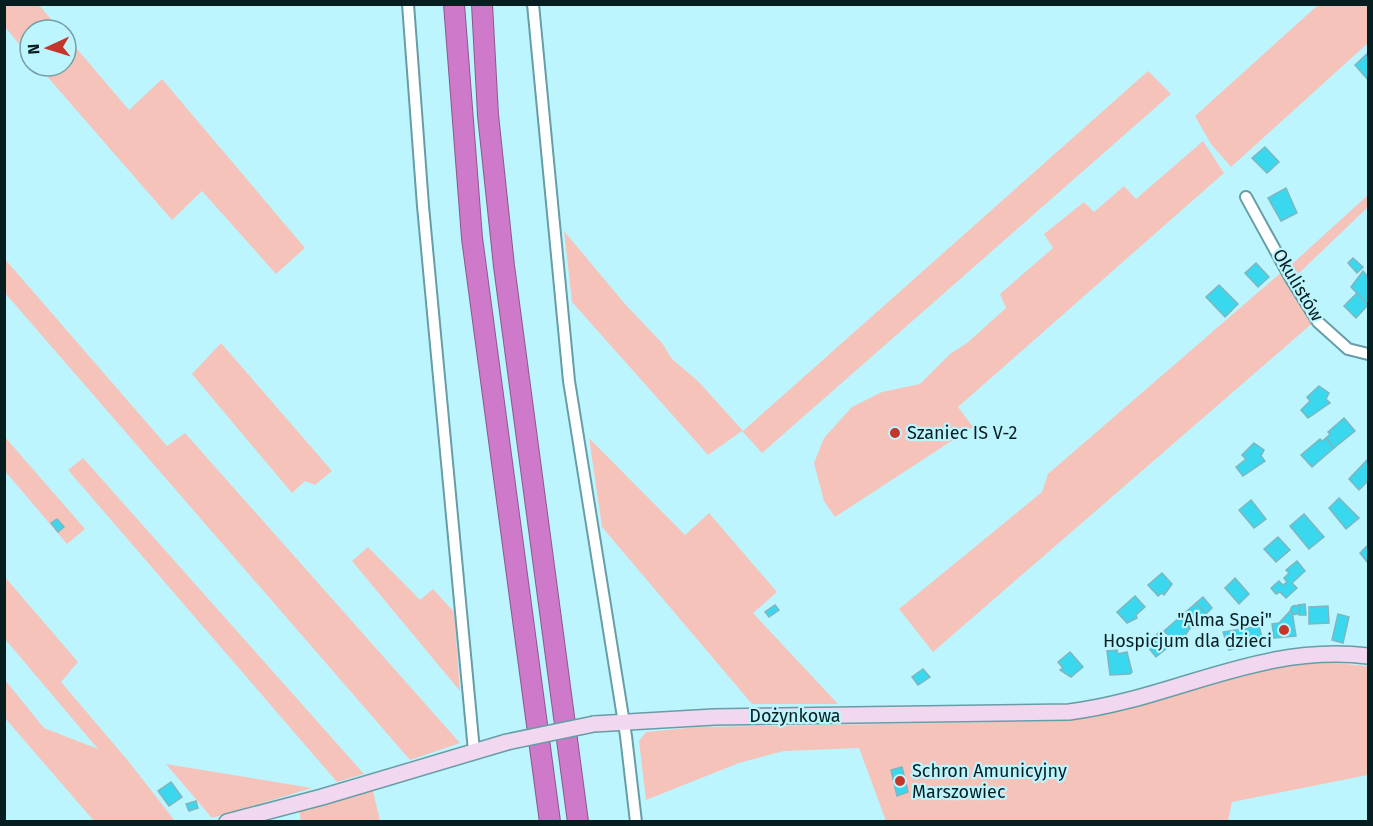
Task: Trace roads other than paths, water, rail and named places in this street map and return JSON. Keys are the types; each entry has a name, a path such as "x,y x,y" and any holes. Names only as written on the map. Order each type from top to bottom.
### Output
{"highway":[{"path":"454,4 458,85 474,248 550,822"},
{"path":"482,4 488,115 504,266 578,822"}],"street":[{"path":"408,4 424,218 474,751"},
{"path":"533,4 569,381 623,721 636,822"},
{"name":"Okulistów","path":"1246,197 1290,278 1318,322 1348,349 1368,354"},
{"name":"Dożynkowa","path":"227,822 322,797 507,742 594,724 714,717 1069,712 1119,703 1258,662 1321,653 1368,656"}],"place":[{"name":"Szaniec IS V-2","path":"895,433"},
{"name":"\"Alma Spei\" Hospicjum dla dzieci","path":"1284,630"},
{"name":"Schron Amunicyjny Marszowiec","path":"900,781"}]}
